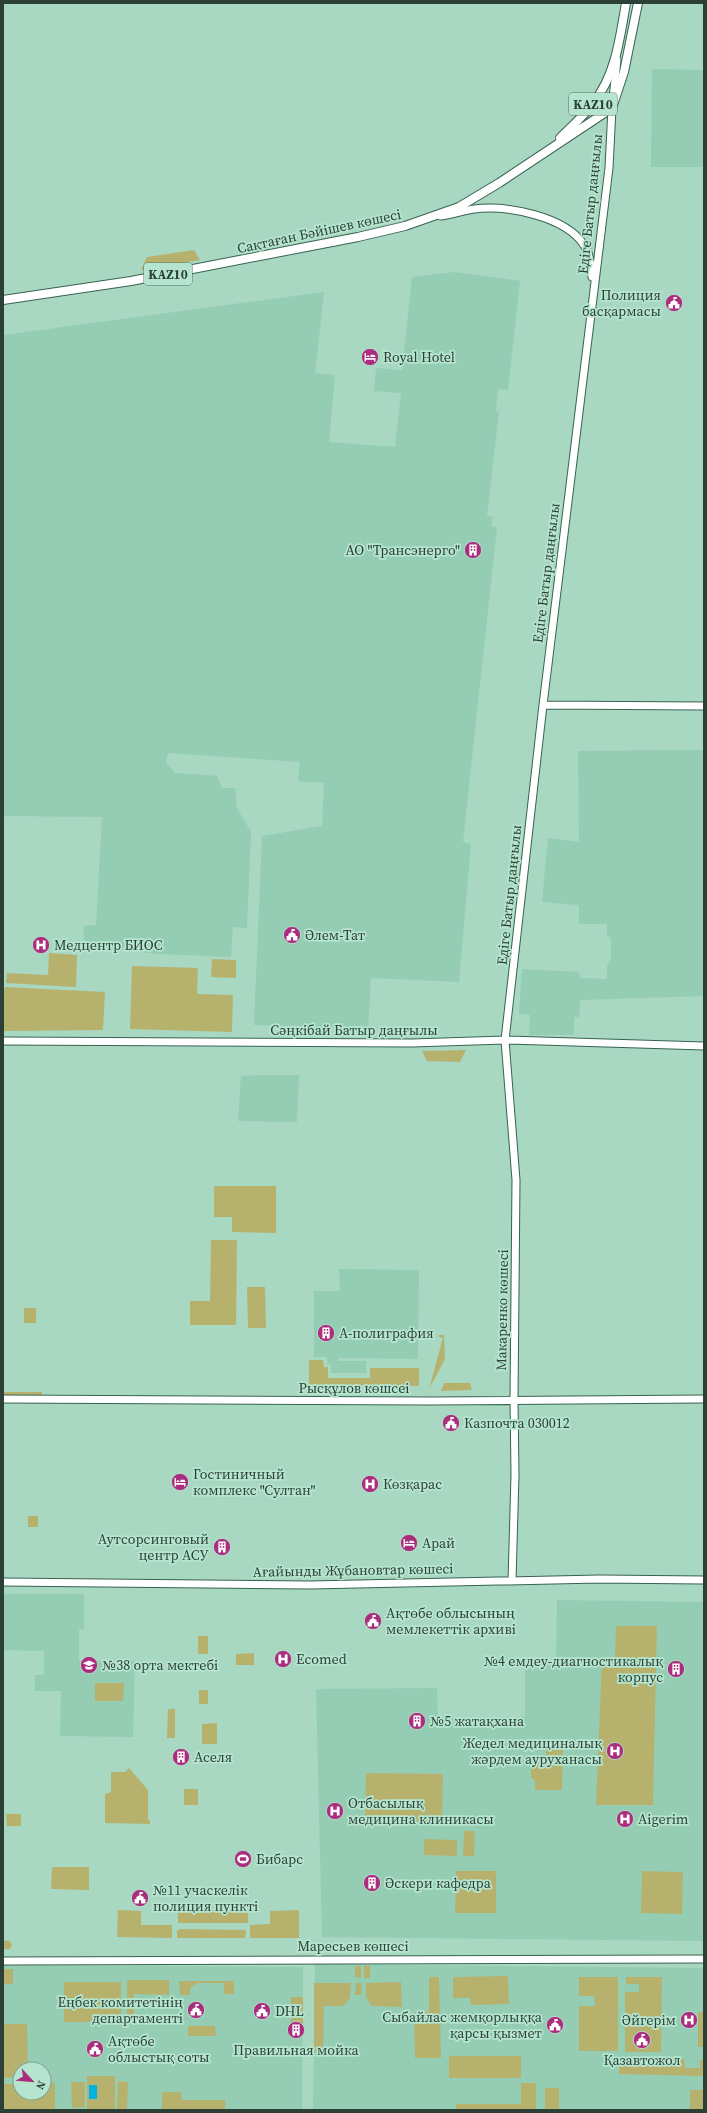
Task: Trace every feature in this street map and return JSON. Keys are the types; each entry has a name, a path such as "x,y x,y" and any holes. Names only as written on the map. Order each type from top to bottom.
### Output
{"main road":[{"name":"Едіге Батыр даңғылы","path":"619,46 626,3"},
{"name":"Едіге Батыр даңғылы","path":"612,108 624,72 638,3"},
{"name":"KAZ10","path":"549,150 595,102 610,73 619,46"},
{"name":"Сақтаған Бәйішев көшесі","path":"3,300 131,281 215,266 369,235 429,219 459,207 499,183 612,108"}],"street":[{"name":"Едіге Батыр даңғылы","path":"505,1040 543,705 609,168 612,108 619,46"},
{"path":"429,219 475,209 500,209 518,211 551,220 575,233 585,246 591,267 593,293"},
{"path":"543,705 704,706"},
{"name":"Сәңкібай Батыр даңғылы","path":"3,1041 412,1044 505,1040 704,1046"},
{"name":"Макаренко көшесі","path":"505,1040 516,1180 514,1399 515,1475 512,1581"},
{"name":"Рысқұлов көшсеі","path":"3,1399 479,1401 514,1399 704,1399"},
{"name":"Ағайынды Жұбановтар көшесі","path":"3,1582 311,1585 512,1581 704,1580"},
{"name":"Маресьев көшесі","path":"3,1961 704,1958"}],"shaded area":[{"path":"652,69 704,70 704,167 651,167"},
{"path":"194,250 200,260 141,270 147,257"},
{"path":"455,272 520,281 508,390 498,389 496,411 499,412 487,516 493,517 491,526 497,527 463,842 471,844 459,982 371,978 368,1029 254,1025 262,836 322,826 324,783 298,781 300,762 168,753 166,763 175,773 217,776 222,788 235,788 237,808 251,832 247,928 233,927 231,957 158,954 85,945 83,926 96,925 102,817 3,816 3,335 324,292 315,373 335,375 329,442 395,447 401,393 374,391 376,368 402,370 412,277"},
{"path":"704,750 704,996 580,1000 579,1017 574,1017 574,1035 529,1035 530,1015 519,1014 522,969 579,972 580,978 607,979 607,966 611,960 611,939 607,934 607,924 579,924 579,905 542,902 548,838 579,842 578,751"},
{"path":"49,953 77,955 76,987 6,983 7,973 48,975"},
{"path":"212,959 236,960 236,978 211,977"},
{"path":"132,966 198,968 197,994 233,995 232,1032 130,1029"},
{"path":"5,987 105,992 103,1030 3,1031 3,994"},
{"path":"466,1050 460,1062 427,1061 422,1051"},
{"path":"299,1075 297,1122 238,1121 241,1076"},
{"path":"214,1186 276,1186 276,1233 232,1232 232,1217 214,1217"},
{"path":"211,1240 237,1240 236,1325 190,1325 190,1301 210,1301"},
{"path":"339,1269 419,1270 418,1359 338,1358 338,1361 366,1361 366,1373 331,1373 331,1365 327,1364 327,1357 314,1357 314,1291 340,1291"},
{"path":"247,1287 265,1287 266,1328 248,1328"},
{"path":"24,1308 36,1308 36,1323 24,1323"},
{"path":"471,1334 444,1335 445,1359 429,1389 443,1338 439,1337 439,1335"},
{"path":"309,1360 323,1360 324,1367 328,1367 328,1378 370,1378 370,1368 419,1368 419,1386 309,1385"},
{"path":"444,1383 470,1383 472,1390 441,1391"},
{"path":"3,1392 42,1392 42,1395 39,1397 3,1397"},
{"path":"28,1516 38,1516 38,1527 28,1527"},
{"name":"№38 орта мектебі","path":"3,1594 84,1594 84,1629 79,1630 79,1661 135,1661 133,1737 60,1736 61,1691 35,1691 35,1675 44,1675 44,1651 3,1650"},
{"path":"557,1600 704,1602 704,1941 322,1937 316,1689 437,1688 438,1718 525,1717 525,1662 556,1662"},
{"path":"616,1626 657,1626 653,1805 596,1805 602,1658 615,1657"},
{"path":"198,1636 208,1636 208,1654 198,1654"},
{"path":"254,1653 254,1665 236,1665 236,1654"},
{"path":"95,1683 124,1683 123,1701 95,1701"},
{"path":"199,1690 208,1690 208,1704 199,1704"},
{"path":"168,1709 175,1709 175,1738 167,1738"},
{"path":"217,1723 217,1744 202,1744 202,1724"},
{"path":"546,1747 563,1747 562,1790 535,1790 535,1780 531,1778 531,1763 535,1758 546,1758"},
{"path":"129,1768 148,1790 148,1820 150,1820 150,1824 105,1823 105,1794 111,1792 111,1772 125,1772"},
{"path":"366,1773 443,1774 442,1822 365,1821"},
{"path":"184,1789 198,1789 198,1805 184,1805"},
{"path":"6,1814 21,1814 21,1826 7,1826"},
{"path":"464,1831 475,1831 474,1856 463,1856"},
{"path":"424,1839 457,1840 457,1856 424,1855"},
{"path":"52,1867 89,1867 89,1890 51,1889"},
{"path":"456,1871 496,1871 496,1913 455,1913"},
{"path":"642,1871 683,1872 682,1914 641,1913"},
{"path":"118,1910 141,1911 141,1925 172,1925 172,1938 117,1937"},
{"path":"299,1910 299,1938 250,1938 250,1925 270,1924 270,1911"},
{"path":"178,1911 248,1911 248,1923 178,1923"},
{"path":"180,1929 246,1930 245,1938 177,1938 177,1931"},
{"path":"7,1940 12,1945 7,1950 2,1945"},
{"path":"315,1964 704,1968 704,2110 313,2110"},
{"path":"3,1965 303,1967 302,2110 3,2110"},
{"path":"355,1966 361,1966 361,1978 355,1977"},
{"path":"364,1966 370,1966 370,1978 364,1978"},
{"path":"3,1969 13,1969 13,1984 3,1984"},
{"path":"508,1976 509,2004 471,2005 470,1998 453,1998 453,1977"},
{"path":"429,1977 439,1977 441,2058 415,2058 414,2013 429,2012"},
{"path":"579,1977 618,1977 618,2051 579,2051 579,2006 595,2006 594,1996 579,1996"},
{"path":"626,1977 662,1977 661,2052 625,2052 625,1992 639,1992 639,1984 626,1984"},
{"path":"127,1980 169,1980 169,1995 134,1994 134,2015 127,2015"},
{"path":"179,1981 234,1981 234,1994 224,1994 224,1983 197,1983 191,1987 190,1995 180,1995"},
{"path":"64,1982 121,1982 121,2022 64,2022"},
{"path":"401,1982 402,2007 372,2006 366,1998 366,1983"},
{"path":"314,1983 351,1983 350,1998 343,2006 324,2006 323,2051 314,2051"},
{"path":"356,1983 362,1983 361,1995 355,1995"},
{"path":"291,1997 303,1997 303,2024 291,2024"},
{"path":"698,2012 704,2012 704,2047 698,2047"},
{"path":"3,2024 27,2024 28,2061 12,2061 12,2077 3,2078"},
{"path":"188,2026 215,2026 216,2036 188,2036"},
{"path":"449,2056 521,2056 521,2078 449,2078"},
{"path":"655,2058 684,2059 685,2068 700,2068 700,2060 704,2060 704,2076 619,2074 619,2063 655,2064"},
{"path":"87,2076 115,2076 115,2110 87,2110"},
{"path":"118,2081 128,2082 127,2110 117,2110"},
{"path":"71,2082 85,2082 85,2107 72,2108"},
{"path":"52,2083 55,2083 55,2110 3,2110 3,2084 12,2084 12,2101 52,2101"},
{"path":"521,2083 536,2083 536,2110 456,2110 456,2104 521,2104"},
{"path":"545,2088 559,2088 559,2110 545,2110"},
{"path":"690,2090 704,2090 704,2110 690,2110"},
{"path":"162,2092 181,2092 182,2100 225,2100 225,2110 162,2110"}],"water":[{"path":"89,2085 97,2085 97,2099 89,2099"}],"place":[{"name":"Полиция басқармасы","path":"674,303"},
{"name":"Royal Hotel","path":"370,357"},
{"name":"АО \"Трансэнерго\"","path":"473,550"},
{"name":"Әлем-Тат","path":"292,935"},
{"name":"Медцентр БИОС","path":"41,945"},
{"name":"А-полиграфия","path":"326,1333"},
{"name":"Казпочта 030012","path":"451,1423"},
{"name":"Гостиничный комплекс \"Султан\"","path":"180,1482"},
{"name":"Көзқарас","path":"370,1484"},
{"name":"Арай","path":"409,1543"},
{"name":"Аутсорсинговый центр АСУ","path":"222,1547"},
{"name":"Ақтөбе облысының мемлекеттік архиві","path":"373,1621"},
{"name":"Ecomed","path":"283,1659"},
{"name":"№38 орта мектебі","path":"89,1665"},
{"name":"№4 емдеу-диагностикалық корпус","path":"676,1669"},
{"name":"№5 жатақхана","path":"417,1721"},
{"name":"Жедел медициналық жәрдем ауруханасы","path":"615,1751"},
{"name":"Аселя","path":"181,1757"},
{"name":"Отбасылық медицина клиникасы","path":"335,1811"},
{"name":"Aigerim","path":"625,1819"},
{"name":"Бибарс","path":"243,1859"},
{"name":"Әскери кафедра","path":"372,1883"},
{"name":"№11 учаскелік полиция пункті","path":"140,1898"},
{"name":"Еңбек комитетінің департаменті","path":"196,2010"},
{"name":"DHL","path":"262,2011"},
{"name":"Әйгерім","path":"689,2020"},
{"name":"Сыбайлас жемқорлыққа қарсы қызмет","path":"555,2025"},
{"name":"Правильная мойка","path":"296,2030"},
{"name":"Қазавтожол","path":"642,2040"},
{"name":"Ақтөбе облыстық соты","path":"95,2049"}]}
